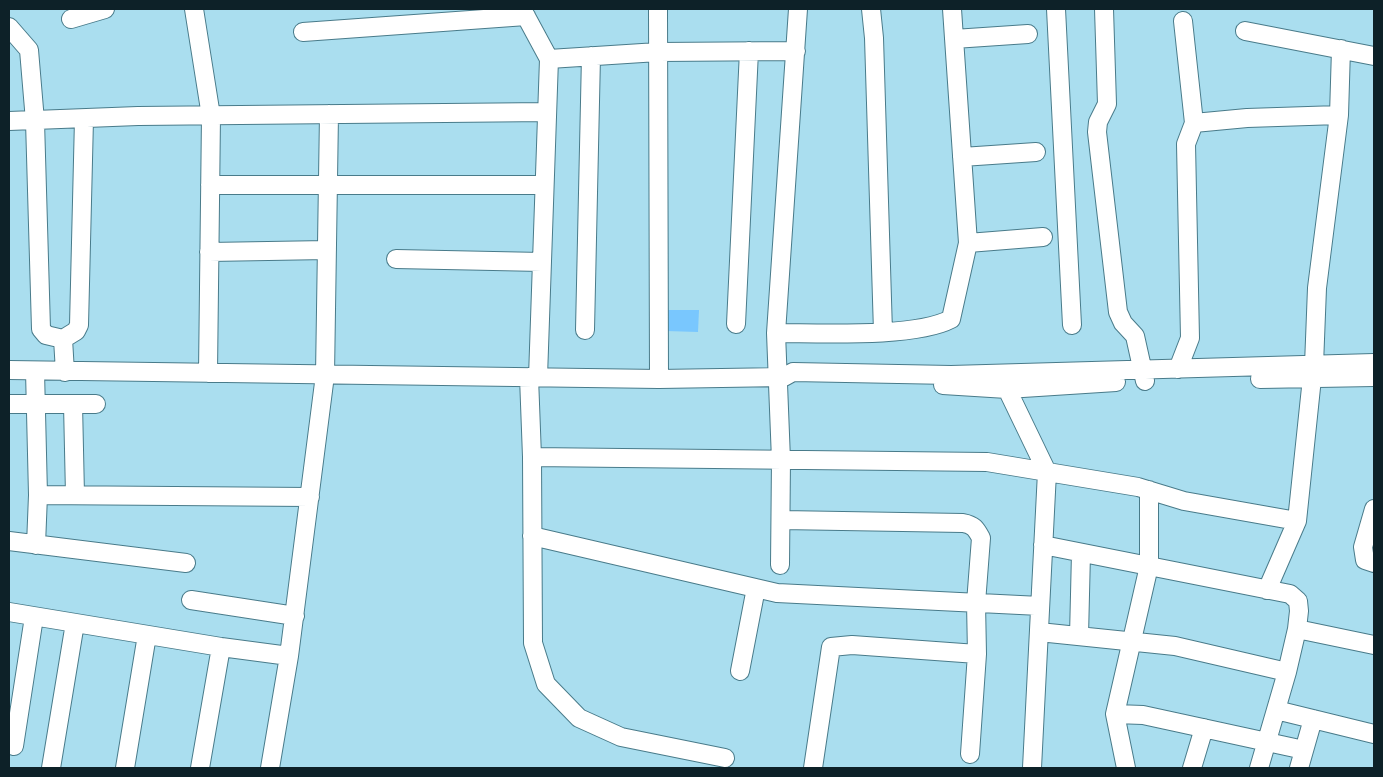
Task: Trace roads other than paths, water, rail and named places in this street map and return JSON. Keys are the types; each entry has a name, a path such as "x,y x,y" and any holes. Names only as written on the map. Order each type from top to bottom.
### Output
{"street":[{"path":"71,19 105,9"},
{"path":"194,9 211,116 208,373"},
{"path":"658,9 659,379"},
{"path":"780,565 782,520 782,377 776,333 798,9"},
{"path":"871,9 875,48 883,332"},
{"path":"776,333 883,332 939,325 951,319 968,243 952,9"},
{"path":"1056,9 1072,325"},
{"path":"1104,9 1107,104 1098,122 1099,151 1118,312 1123,322 1135,336 1145,376"},
{"path":"303,32 524,12 549,59 542,262 533,377 533,643 546,684 579,718 621,737 726,758"},
{"path":"1178,369 1190,338 1186,144 1194,123 1183,21"},
{"path":"9,27 29,50 35,121 40,320 43,333 63,339 76,331 79,325 84,119"},
{"path":"1245,31 1374,56"},
{"path":"954,39 1028,34"},
{"path":"1267,590 1297,521 1313,371 1317,288 1339,115 1341,50"},
{"path":"736,324 749,51"},
{"path":"549,59 658,52 796,51"},
{"path":"585,330 591,56"},
{"path":"9,121 138,116 547,112"},
{"path":"270,768 295,616 325,375 330,114"},
{"path":"1194,123 1247,118 1339,115"},
{"path":"962,157 1036,152"},
{"path":"210,185 544,185"},
{"path":"968,243 1043,237"},
{"path":"209,252 327,250"},
{"path":"396,259 542,262"},
{"path":"63,339 65,372"},
{"path":"9,370 659,379 782,377 792,372 1145,376 1313,371 1374,363"},
{"path":"782,377 791,382 1007,389 1145,376 1178,369 1313,371 1374,377"},
{"path":"35,371 38,495 36,545"},
{"path":"1007,389 1047,472 1032,768"},
{"path":"9,404 96,404"},
{"path":"73,404 75,495"},
{"path":"532,457 987,462 1149,490 1184,501 1297,521"},
{"path":"1126,768 1115,714 1149,566 1149,490"},
{"path":"38,495 310,497"},
{"path":"1374,509 1363,547 1365,560 1374,563"},
{"path":"782,520 850,520 972,525 980,538 976,603 977,654 970,754"},
{"path":"532,536 778,593 1040,606"},
{"path":"9,541 186,563"},
{"path":"1043,545 1290,594 1298,601 1299,610 1287,672 1259,768"},
{"path":"1080,636 1081,553"},
{"path":"740,671 756,588"},
{"path":"191,600 295,616"},
{"path":"9,612 221,647 289,656"},
{"path":"14,746 34,616"},
{"path":"50,768 74,623"},
{"path":"1296,629 1374,645"},
{"path":"1039,632 1175,646 1287,672"},
{"path":"124,768 147,635"},
{"path":"813,768 831,646 852,645 977,654"},
{"path":"200,768 221,647"},
{"path":"1276,710 1374,734"},
{"path":"1115,714 1143,714 1304,750"},
{"path":"1299,768 1313,719"},
{"path":"1192,768 1204,728"}]}
